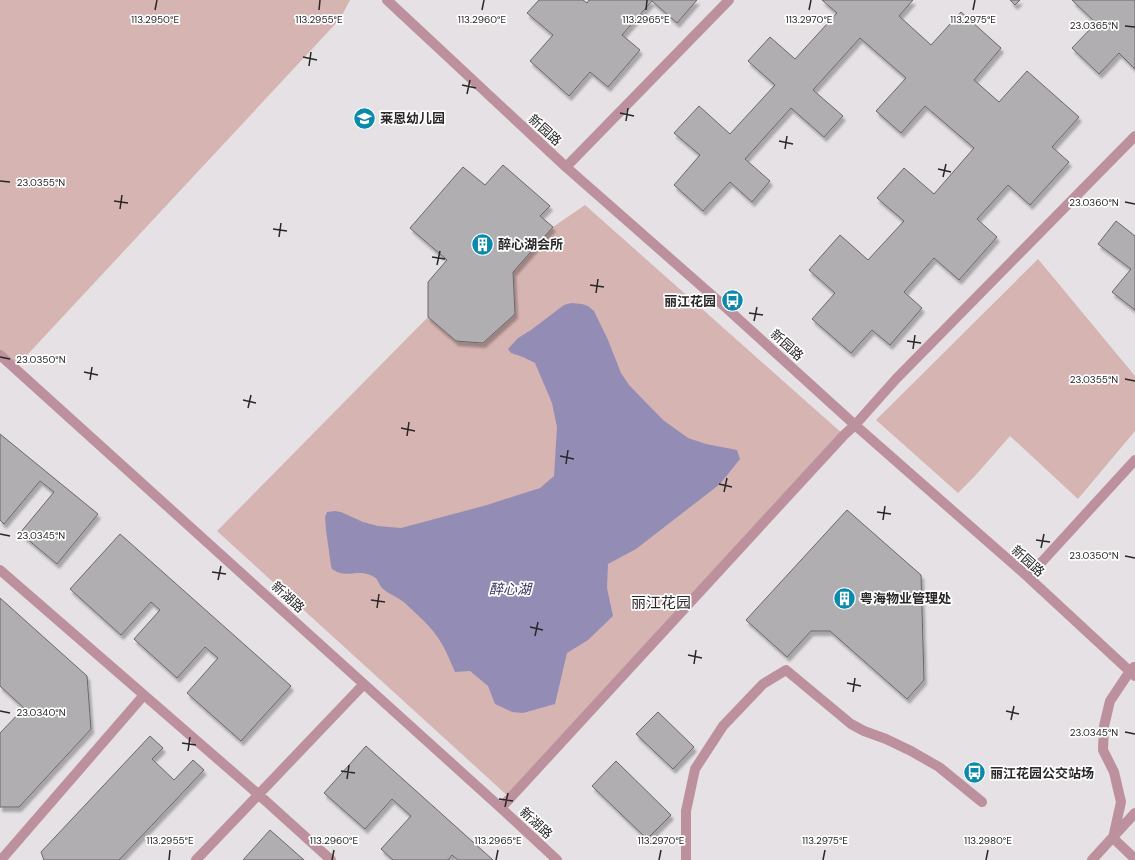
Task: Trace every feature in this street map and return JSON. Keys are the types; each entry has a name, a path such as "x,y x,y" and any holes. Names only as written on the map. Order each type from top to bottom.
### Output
{"street":[{"name":"新园路","path":"387,0 566,167 723,305 854,425 1133,671"},
{"path":"566,167 729,0"},
{"path":"501,808 896,379 1135,136"},
{"name":"新湖路","path":"0,355 557,860"},
{"path":"1028,577 1135,460"},
{"path":"0,570 258,794 331,860"},
{"path":"686,860 686,811 695,769 724,726 763,684 786,670 851,724 911,751 939,767 982,802"},
{"path":"1113,838 1121,802 1114,772 1103,750 1104,726 1110,701 1133,671"},
{"path":"196,860 364,684"},
{"path":"1,860 144,695"},
{"path":"1092,860 1135,813"},
{"path":"1113,838 1135,859"}],"shaded area":[{"path":"0,0 350,0 340,19 15,368 0,355"},
{"path":"585,205 844,435 510,798 217,531 428,317 456,341 483,343 515,314 513,272 553,227"},
{"path":"1038,259 1135,376 1135,431 1078,499 1010,436 958,493 876,420"}],"water":[{"name":"醉心湖","path":"571,303 588,306 594,311 608,340 621,373 629,385 663,420 688,438 706,444 737,450 740,459 720,484 636,549 608,564 607,588 613,616 588,640 567,653 555,704 523,713 512,712 495,704 488,686 470,671 455,672 443,646 430,627 405,603 382,588 375,577 365,573 346,574 332,569 325,517 327,512 335,511 378,526 401,528 487,505 540,488 554,476 557,427 552,403 535,363 511,353 508,349 518,338 564,305"}],"building":[{"path":"539,0 583,0 587,3 589,0 697,0 677,23 652,1 622,35 640,50 608,87 590,72 569,96 530,61 553,35 527,13"},
{"path":"822,0 913,0 899,16 931,45 961,12 1001,48 974,80 999,102 1027,71 1079,117 1052,147 1069,162 1030,205 1008,185 977,219 997,237 959,280 934,258 904,292 922,308 890,345 872,330 851,353 812,319 835,293 809,270 840,235 868,260 904,221 877,198 904,168 934,194 974,148 925,106 901,133 876,111 906,78 860,38 813,90 843,116 824,137 791,108 745,159 770,181 752,202 730,182 703,211 674,185 700,155 674,133 699,106 730,134 775,85 748,61 770,37 795,59 837,13"},
{"path":"1010,0 1020,0 1015,5"},
{"path":"1072,0 1135,0 1135,69 1119,53 1099,74 1072,48 1096,23"},
{"name":"醉心湖会所","path":"503,165 550,206 540,216 553,227 513,272 515,314 483,343 456,341 428,317 428,282 447,260 410,228 463,167 485,185"},
{"path":"1116,221 1135,236 1135,310 1112,292 1131,269 1098,244"},
{"path":"0,434 98,514 57,564 20,533 54,492 40,481 4,524 0,520"},
{"name":"粤海物业管理处","path":"847,510 921,575 924,680 907,699 830,631 811,631 787,657 746,620"},
{"path":"120,534 291,686 241,741 187,693 218,658 205,647 177,678 134,639 160,610 151,602 121,635 70,589"},
{"path":"0,598 87,676 91,729 19,807 0,807 0,733 24,708 0,686"},
{"path":"658,712 694,747 673,769 636,734"},
{"path":"150,736 163,748 152,759 174,780 193,760 204,770 119,860 44,860 41,852"},
{"path":"366,746 493,860 458,860 452,855 448,860 393,860 381,849 411,816 392,799 365,829 324,793"},
{"path":"616,761 671,815 647,839 592,786"},
{"path":"270,830 304,860 243,860"}],"place":[{"name":"莱恩幼儿园","path":"365,118"},
{"name":"醉心湖会所","path":"483,244"},
{"name":"丽江花园","path":"732,301"},
{"name":"粤海物业管理处","path":"844,598"},
{"name":"丽江花园公交站场","path":"974,773"}],"district":[{"name":"丽江花园","path":"661,603"}]}
